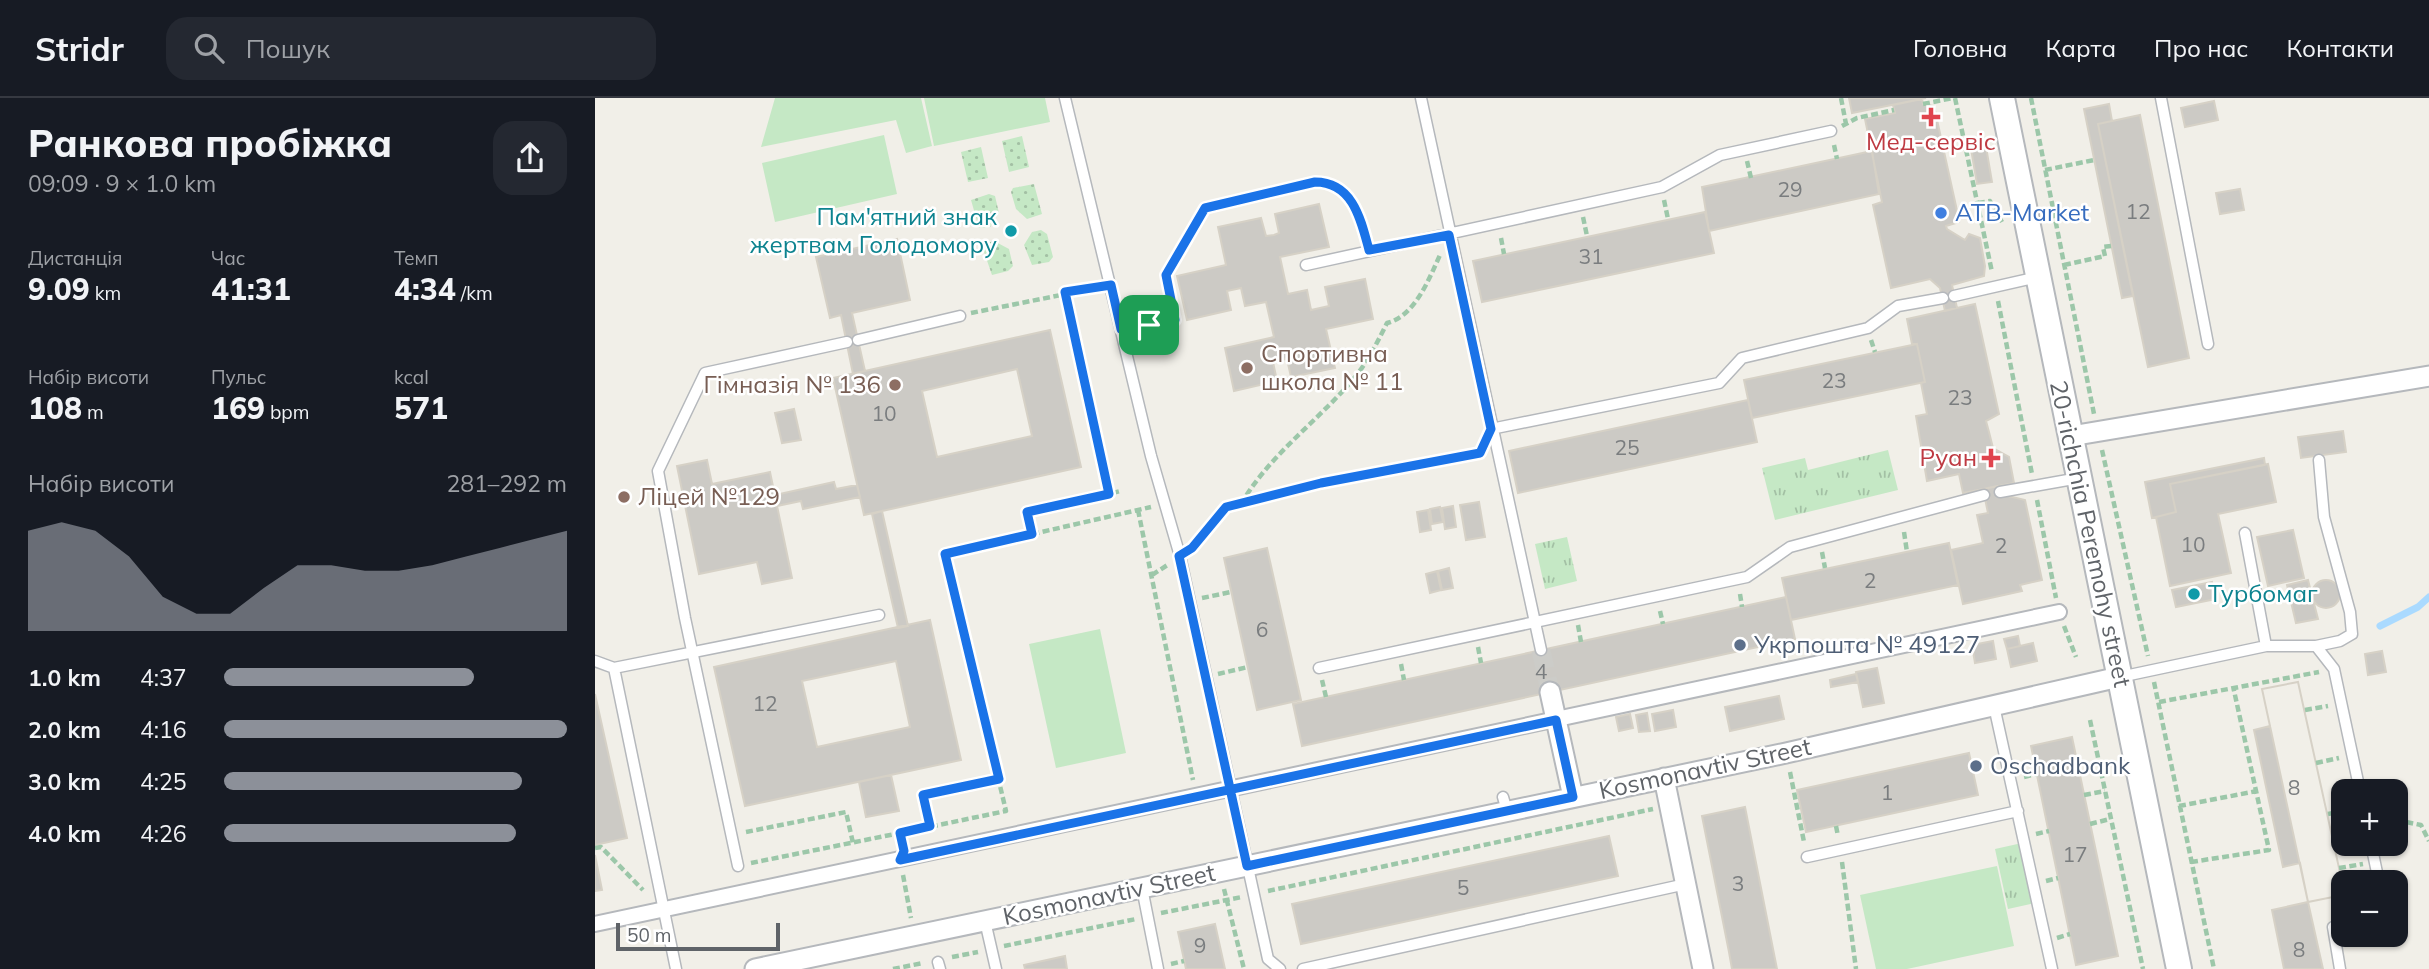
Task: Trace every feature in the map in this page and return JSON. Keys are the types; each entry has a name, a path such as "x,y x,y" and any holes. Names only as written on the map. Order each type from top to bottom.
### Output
{"street":[{"name":"20-richchia Peremohy street","path":"2008,99 2038,277 2179,969"},
{"path":"2071,436 2429,376"},
{"path":"595,924 2059,612"},
{"name":"Kosmonavtiv Street","path":"755,969 808,963 914,935 1247,866 1505,804 1573,797 1786,753 2119,677"},
{"path":"1550,692 1573,797"},
{"path":"1664,778 1703,969"}],"lane":[{"path":"1065,98 1179,556 1269,964 1280,969"},
{"path":"1421,98 1533,624 1541,650"},
{"path":"2161,98 2208,344"},
{"path":"1306,265 1662,187 1720,155 1831,131"},
{"path":"1491,429 1719,383 1742,358 1868,328 1898,306 2038,277"},
{"path":"858,340 960,316"},
{"path":"738,866 692,651 658,471 705,373 847,342"},
{"path":"2119,677 2266,646 2316,646 2340,641 2351,634 2350,612 2325,516 2319,460"},
{"path":"2000,492 2079,478"},
{"path":"1319,668 1747,577 1790,547 1902,520 1984,495"},
{"path":"2245,533 2266,646"},
{"path":"595,661 614,668 879,615"},
{"path":"2316,646 2334,669 2358,779"},
{"path":"614,668 676,969"},
{"path":"1994,706 2052,969"},
{"path":"1807,857 2018,811"},
{"path":"1303,969 1686,884"},
{"path":"1142,888 1158,969"},
{"path":"985,921 996,969"},
{"path":"2336,947 2340,969"}],"path":[{"path":"1841,98 1846,124"},
{"path":"1923,104 1954,98 1978,203 2059,612 2076,657"},
{"path":"2031,98 2098,431 2214,969"},
{"path":"1831,131 1857,118 1894,110"},
{"path":"2045,170 2094,160"},
{"path":"1121,329 1175,320 1166,275 1205,208 1315,182 1328,182 1336,186 1354,205 1369,250"},
{"path":"1978,203 1990,201"},
{"path":"1241,504 1274,459 1351,383 1370,358 1387,323 1399,320 1426,287 1449,235"},
{"path":"2064,265 2105,256 2103,247 2112,246"},
{"path":"960,316 1065,292 1111,285"},
{"path":"1065,292 1109,494"},
{"path":"1152,575 1192,548 1226,507 1321,483 1480,453 1491,429"},
{"path":"1032,534 1027,512 1120,491"},
{"path":"738,866 1006,811 945,554 1165,503"},
{"path":"1138,510 1196,796"},
{"path":"1902,520 1907,552"},
{"path":"1189,601 1231,592"},
{"path":"1206,677 1248,667"},
{"path":"2158,702 2334,669"},
{"path":"2191,862 2269,850 2233,686"},
{"path":"2305,710 2341,703"},
{"path":"2089,720 2143,969"},
{"path":"1786,753 1807,857"},
{"path":"2316,762 2353,756"},
{"path":"930,826 923,795 999,779"},
{"path":"2084,795 2105,791"},
{"path":"2179,806 2257,791"},
{"path":"942,963 992,949 1669,805"},
{"path":"732,835 846,812 853,843"},
{"path":"2090,824 2111,819"},
{"path":"2408,822 2421,825 2429,841"},
{"path":"900,833 904,851 900,860 914,935"},
{"path":"595,848 601,847 663,910"},
{"path":"1841,850 1856,969"},
{"path":"1220,871 1244,969"},
{"path":"893,969 925,962"}],"green space":[{"path":"775,98 921,98 932,146 906,153 896,120 761,147"},
{"path":"924,98 1045,98 1050,122 934,146"},
{"path":"884,135 897,194 775,222 762,163"},
{"path":"1022,136 1029,167 1009,172 1002,141"},
{"path":"981,147 988,178 968,182 961,152"},
{"path":"1034,184 1042,214 1027,219 1016,209 1011,192 1013,188"},
{"path":"989,194 995,196 999,213 990,227 979,228 971,200"},
{"path":"1041,230 1047,234 1053,257 1049,262 1032,265 1024,245 1032,232"},
{"path":"994,241 1009,249 1013,266 1008,271 992,275 983,249 987,243"},
{"path":"1888,450 1898,490 1775,520 1762,468 1805,458 1808,470"},
{"path":"1567,537 1577,581 1545,589 1535,544"},
{"path":"1100,629 1126,753 1056,768 1029,644"},
{"path":"2022,843 2035,903 2008,909 1995,849"},
{"path":"1997,866 2014,946 1907,969 1876,969 1860,895"}],"building":[{"path":"1849,98 1926,98 1852,113"},
{"path":"1922,99 1923,104 1934,106 1956,206 1959,222 1946,226 1947,229 1965,240 1969,234 1980,238 1985,266 1984,276 1952,285 1957,308 1945,311 1940,288 1930,279 1891,288 1873,205 1882,202 1865,119 1895,113 1893,105"},
{"path":"2214,101 2218,120 2185,127 2181,108"},
{"path":"2109,104 2112,121 2098,124 2133,296 2122,298 2084,109"},
{"path":"2140,115 2189,358 2148,367 2098,124"},
{"path":"1985,141 1992,182 1977,184 1970,143"},
{"path":"1872,151 1879,194 1709,231 1702,187"},
{"path":"2240,189 2244,210 2220,214 2216,193"},
{"path":"1319,204 1329,247 1280,257 1288,294 1307,290 1311,310 1329,306 1325,287 1365,279 1373,319 1326,329 1335,368 1291,377 1287,359 1279,360 1273,362 1277,381 1234,391 1225,348 1274,337 1266,302 1245,306 1241,288 1227,291 1231,310 1187,320 1177,276 1226,265 1218,227 1261,218 1266,236 1274,235 1279,233 1275,214"},
{"path":"1705,212 1714,253 1482,302 1473,261"},
{"path":"897,239 910,300 852,313 865,371 853,374 841,315 830,318 816,257"},
{"path":"1975,304 1999,414 1986,421 1993,448 2009,457 2014,483 1963,493 1959,474 1927,481 1916,416 1927,414 1921,383 1925,382 1917,344 1912,344 1907,319"},
{"path":"1050,330 1081,467 864,515 833,378","holes":["1017,369 1032,436 937,457 922,391"]},
{"path":"1917,344 1925,382 1752,418 1744,380"},
{"path":"1748,400 1757,442 1518,493 1509,451"},
{"path":"794,409 801,440 782,443 775,413"},
{"path":"2343,431 2346,452 2301,458 2298,437"},
{"path":"2264,458 2265,465 2170,484 2176,512 2152,518 2145,482"},
{"path":"707,460 712,484 770,472 792,578 762,584 757,562 699,574 677,466"},
{"path":"2268,464 2276,502 2218,514 2231,573 2170,586 2156,517 2176,512 2170,484"},
{"path":"834,482 836,489 857,485 860,497 803,509 801,501 777,506 775,495"},
{"path":"1998,486 2000,494 2025,500 2042,580 2020,585 2022,591 1963,604 1951,550 1983,543 1977,515 1988,513 1983,489"},
{"path":"1479,502 1485,537 1466,540 1460,505"},
{"path":"1453,506 1456,527 1445,529 1442,508"},
{"path":"1440,507 1443,522 1432,524 1430,509"},
{"path":"1428,510 1431,530 1420,532 1417,512"},
{"path":"882,511 908,626 898,628 872,514"},
{"path":"2293,530 2304,578 2268,586 2257,537"},
{"path":"1949,543 1958,585 1791,620 1782,578"},
{"path":"1267,548 1301,700 1257,710 1224,558"},
{"path":"1449,568 1453,588 1442,590 1438,571"},
{"path":"1437,571 1441,590 1430,593 1426,574"},
{"path":"2308,580 2318,619 2296,623 2287,585"},
{"path":"2326,580 2336,584 2340,594 2336,604 2326,608 2316,604 2312,594 2316,584"},
{"name":"Турбомаг","path":"2212,582 2216,599 2176,607 2172,590"},
{"path":"1786,597 1795,639 1302,746 1293,704"},
{"path":"930,620 961,760 745,806 714,667","holes":["896,661 910,727 817,747 802,681"]},
{"path":"2018,636 2020,646 2007,649 2004,639"},
{"path":"1993,641 1996,659 1975,663 1972,645"},
{"path":"2033,643 2037,661 2011,667 2007,649"},
{"path":"2382,651 2386,672 2368,675 2365,654"},
{"path":"1877,668 1884,703 1863,707 1856,672"},
{"path":"1856,674 1858,682 1831,687 1830,680"},
{"path":"2298,682 2331,832 2331,856 2336,856 2339,870 2331,870 2331,897 2308,902 2300,863 2283,867 2254,730 2270,726 2262,689"},
{"path":"2298,682 2331,832 2331,856 2336,856 2339,870 2331,870 2331,897 2308,902 2262,689"},
{"path":"595,694 627,838 595,845"},
{"path":"1779,696 1784,719 1730,731 1725,707"},
{"path":"1673,710 1676,727 1655,731 1652,714"},
{"path":"1647,713 1650,731 1639,732 1636,715"},
{"path":"1630,714 1633,728 1619,731 1616,717"},
{"path":"2072,737 2118,956 2076,965 2031,746"},
{"path":"1969,753 1978,795 1806,832 1797,790"},
{"path":"891,775 899,811 866,817 859,782"},
{"path":"1745,807 1777,969 1732,969 1702,816"},
{"path":"1609,836 1618,876 1301,944 1292,904"},
{"path":"595,855 602,890 595,891"},
{"path":"2308,902 2323,969 2284,969 2272,910"},
{"path":"1215,924 1225,969 1186,969 1178,932"},
{"path":"1065,956 1067,969 1025,969 1024,965"}],"waterway":[{"path":"2380,626 2418,607 2429,597"}],"tunnel":[{"path":"1541,650 1550,692"}],"place":[{"name":"Мед-сервіс","path":"1931,117"},
{"name":"ATB-Market","path":"1941,213"},
{"name":"Пам'ятний знак жертвам Голодомору","path":"1011,231"},
{"name":"Спортивна школа № 11","path":"1247,368"},
{"name":"Гімназія № 136","path":"895,385"},
{"name":"Руан","path":"1991,458"},
{"name":"Ліцей №129","path":"624,497"},
{"name":"Турбомаг","path":"2194,594"},
{"name":"Укрпошта № 49127","path":"1740,645"},
{"name":"Oschadbank","path":"1976,766"}],"route":[{"path":"1149,325 1121,329 1111,285 1065,292 1109,494 1027,512 1032,534 945,554 999,779 923,795 930,826 900,833 904,851 900,860 1230,789 1556,720 1573,797 1247,866 1230,789 1211,697 1179,556 1192,548 1226,507 1321,483 1480,453 1491,429 1449,235 1369,250 1354,205 1343,192 1328,182 1315,182 1205,208 1166,275 1175,320 1149,325"}]}
